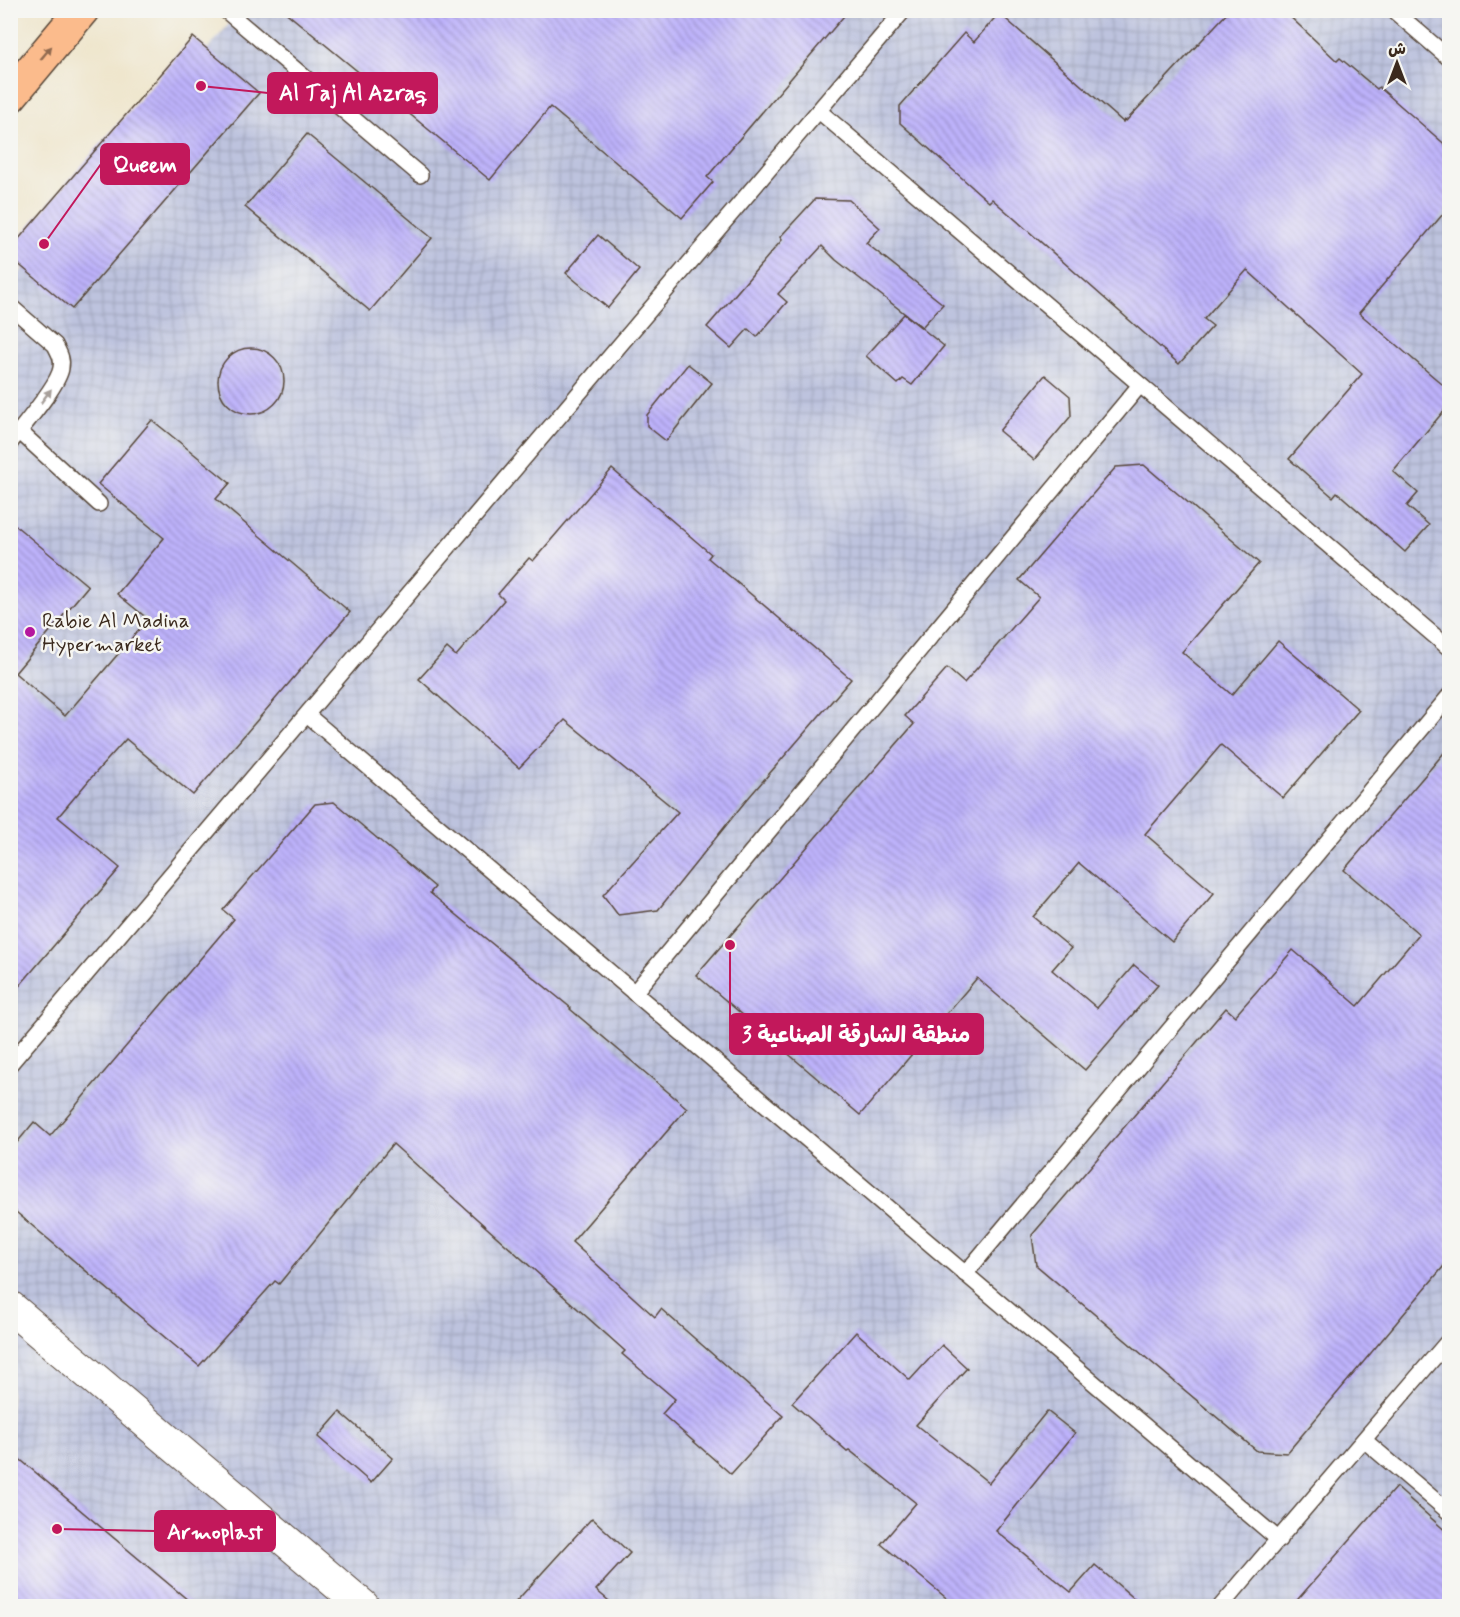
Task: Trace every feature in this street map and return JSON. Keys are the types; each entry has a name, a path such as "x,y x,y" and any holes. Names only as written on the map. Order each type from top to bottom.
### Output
{"main road":[{"path":"10,96 82,10"}],"street":[{"path":"10,1307 363,1606"}],"lane":[{"path":"225,10 420,175"},
{"path":"10,1064 904,10"},
{"path":"1393,10 1449,59"},
{"path":"819,111 1449,649"},
{"path":"10,306 55,345 62,362 58,378 15,437 99,504"},
{"path":"634,993 1140,385"},
{"path":"965,1274 1449,695"},
{"path":"307,715 1278,1540"},
{"path":"1221,1606 1449,1340"},
{"path":"1364,1440 1449,1513"}],"shaded area":[{"path":"240,11 1449,11 1449,1606 11,1606 11,283"}],"building":[{"path":"283,10 849,10 707,177 713,182 682,218 550,107 490,180"},
{"path":"1230,10 1283,10 1337,61 1340,58 1377,89 1379,87 1449,148 1449,207 1359,313 1449,390 1449,405 1393,471 1418,493 1407,506 1429,525 1405,552 1337,492 1333,497 1289,459 1362,374 1247,270 1204,319 1213,326 1179,364 992,199 989,202 900,123 900,106 964,33 974,42 999,13 1123,122"},
{"path":"193,37 259,93 72,309 10,257 10,249"},
{"path":"307,134 432,238 370,311 245,207"},
{"path":"815,199 849,200 880,228 866,243 943,304 922,327 836,260 822,246 778,294 787,302 757,337 748,329 731,348 707,327 782,240 780,237"},
{"path":"598,235 639,270 608,308 566,273"},
{"path":"904,314 944,346 912,385 903,379 898,384 866,356"},
{"path":"251,348 263,351 274,358 281,369 284,381 281,393 274,404 263,411 251,414 239,411 228,404 221,393 218,381 221,369 228,358 239,351"},
{"path":"688,364 712,383 666,441 647,426 647,415"},
{"path":"1045,375 1070,396 1071,416 1034,460 999,431"},
{"path":"152,420 230,483 216,499 350,612 193,795 126,739 90,779 58,817 120,868 10,997 10,521 88,586 15,673 65,716 148,619 117,594 164,538 98,484"},
{"path":"1144,465 1259,563 1182,652 1232,695 1278,641 1359,710 1283,798 1221,745 1145,834 1214,893 1172,942 1079,863 1033,917 1071,948 1052,970 1097,1008 1134,965 1158,985 1085,1070 977,978 860,1115 696,975 914,724 905,716 947,668 964,683 1039,597 1019,580 1116,467"},
{"path":"612,469 711,554 708,558 851,679 744,803 658,910 618,915 603,895 678,812 565,720 519,768 419,679 447,648 456,656 504,600 498,594 529,558 533,561"},
{"path":"1449,747 1449,1260 1287,1453 1257,1451 1036,1265 1032,1235 1226,1008 1235,1016 1293,950 1358,1006 1419,934 1344,870"},
{"path":"334,802 435,887 430,893 571,1008 687,1108 572,1242 655,1317 661,1309 783,1416 731,1474 662,1414 675,1399 622,1354 625,1351 393,1144 279,1284 275,1281 199,1366 10,1207 10,1151 34,1122 50,1136 234,919 223,910 315,804"},
{"path":"856,1332 910,1380 942,1345 967,1368 916,1425 989,1483 1047,1411 1075,1433 996,1531 1071,1592 1095,1565 1143,1606 956,1606 881,1544 916,1503 849,1450 847,1451 792,1403"},
{"path":"340,1412 393,1458 371,1483 318,1437"},
{"path":"10,1451 195,1606 10,1606"},
{"path":"1396,1487 1449,1534 1449,1606 1292,1606"},
{"path":"592,1518 630,1553 596,1590 615,1606 512,1606"}],"place":[{"name":"Al Taj Al Azraq","path":"201,86"},
{"name":"Queem","path":"44,244"},
{"name":"Rabie Al Madina Hypermarket","path":"30,632"},
{"name":"منطقة الشارقة الصناعية 3","path":"730,945"},
{"name":"Armoplast","path":"57,1529"}]}
